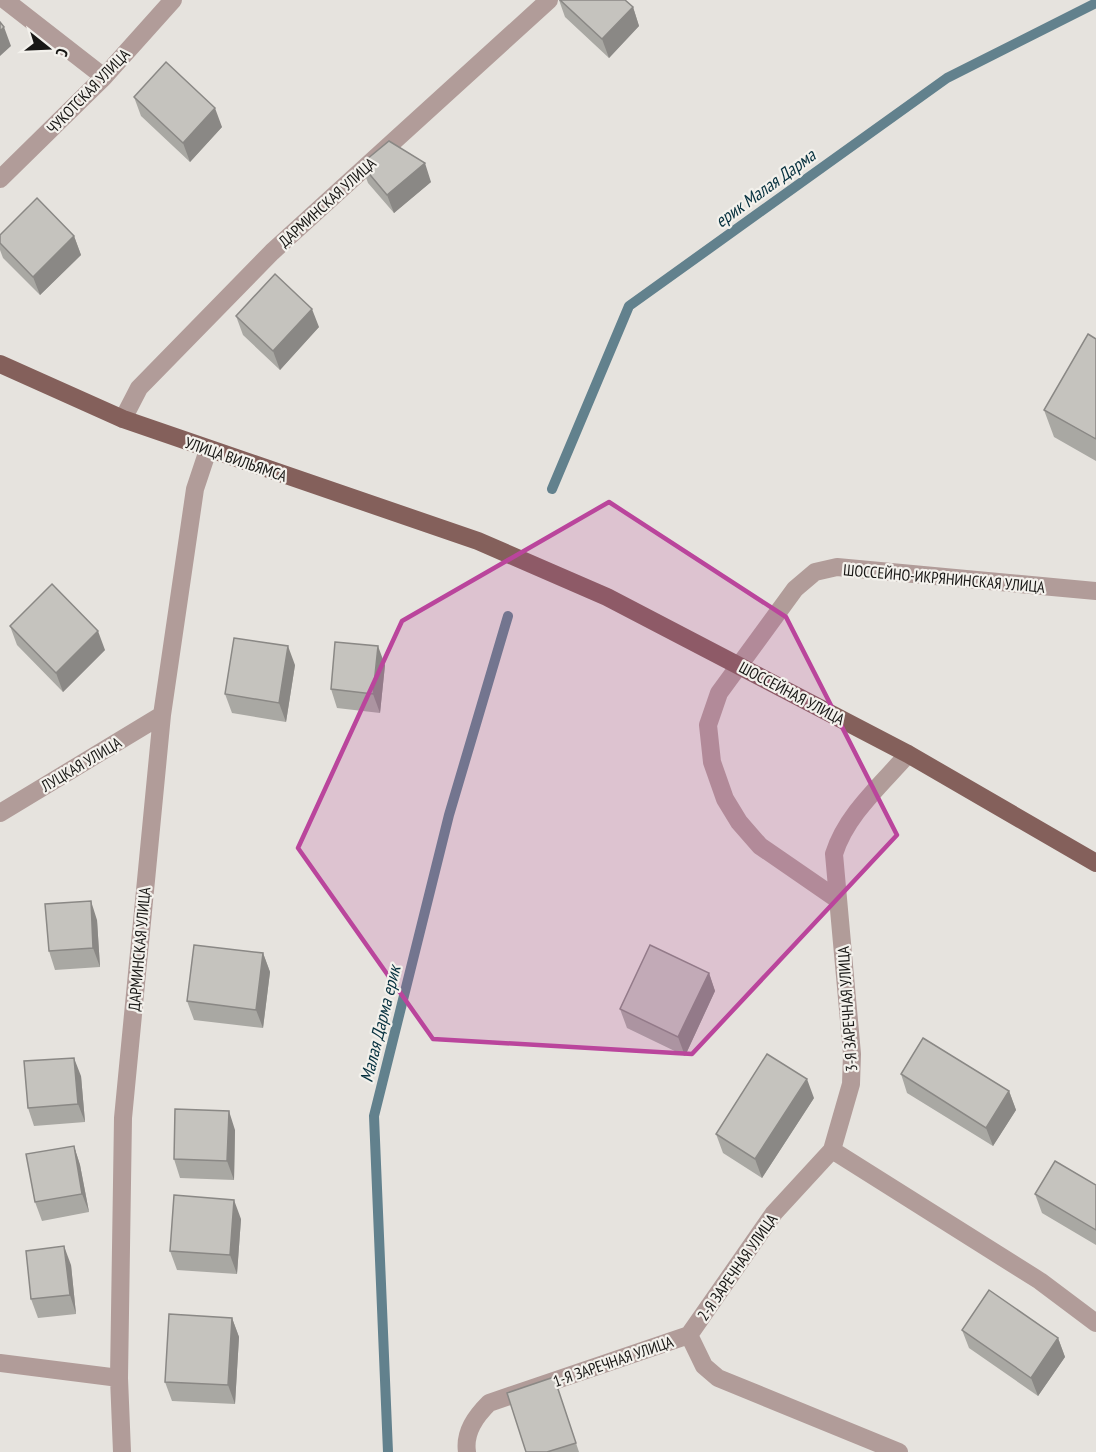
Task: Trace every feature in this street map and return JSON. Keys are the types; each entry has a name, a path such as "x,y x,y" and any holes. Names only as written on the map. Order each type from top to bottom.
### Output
{"main road":[{"name":"УЛИЦА ВИЛЬЯМСА","path":"0,364 123,419 478,541"},
{"name":"ШОССЕЙНАЯ УЛИЦА","path":"478,541 607,597 738,664 908,754 1096,863"}],"street":[{"path":"5,0 104,77"},
{"name":"ЧУКОТСКАЯ УЛИЦА","path":"0,179 104,77 173,0"},
{"name":"ДАРМИНСКАЯ УЛИЦА","path":"123,419 139,388 272,252 549,0"},
{"name":"ДАРМИНСКАЯ УЛИЦА","path":"122,1452 119,1378 123,1118 162,715 195,489 208,450"},
{"name":"ШОССЕЙНО-ИКРЯНИНСКАЯ УЛИЦА","path":"837,899 760,846 724,799 712,762 708,725 719,693 795,589 815,572 837,567 1096,591"},
{"name":"ЛУЦКАЯ УЛИЦА","path":"0,813 162,715"},
{"name":"3-Я ЗАРЕЧНАЯ УЛИЦА","path":"832,1150 851,1084 852,1054 834,854 839,837 908,754"},
{"path":"832,1150 1040,1281 1096,1323"},
{"name":"2-Я ЗАРЕЧНАЯ УЛИЦА","path":"832,1150 774,1213 689,1335 704,1366 718,1378 899,1452"},
{"name":"1-Я ЗАРЕЧНАЯ УЛИЦА","path":"466,1452 470,1428 478,1413 489,1403 689,1335"},
{"path":"0,1363 119,1378"}],"highlighted area":[{"path":"609,502 786,617 897,835 692,1054 433,1039 298,848 402,621"}],"building":[{"path":"560,0 625,0 633,7 602,39"},
{"path":"166,62 215,108 183,143 134,97"},
{"path":"389,141 425,163 387,195 361,164"},
{"path":"37,198 74,236 33,277 0,243 0,235"},
{"path":"275,274 312,309 273,351 236,316"},
{"path":"1088,334 1096,339 1096,439 1044,410"},
{"path":"52,584 98,631 56,673 10,626"},
{"path":"234,638 288,646 279,703 225,694"},
{"path":"335,642 378,646 373,694 331,689"},
{"path":"91,901 93,948 49,951 45,904"},
{"path":"194,945 263,953 256,1010 187,1001"},
{"path":"650,945 709,973 678,1037 620,1009"},
{"path":"923,1038 1009,1091 986,1128 901,1074"},
{"path":"767,1054 807,1079 755,1159 716,1134"},
{"path":"74,1058 78,1104 28,1108 24,1061"},
{"path":"175,1109 229,1111 227,1161 174,1159"},
{"path":"74,1146 82,1194 35,1202 26,1154"},
{"path":"1055,1161 1096,1185 1096,1230 1035,1194"},
{"path":"174,1195 234,1200 230,1255 170,1251"},
{"path":"64,1246 70,1295 31,1299 26,1251"},
{"path":"989,1290 1058,1338 1031,1378 962,1330"},
{"path":"169,1314 232,1318 228,1385 165,1382"},
{"path":"554,1377 576,1443 547,1452 526,1452 507,1393"}],"waterway":[{"name":"ерик Малая Дарма","path":"552,489 629,306 947,78 1096,3"},
{"name":"Малая Дарма ерик","path":"388,1452 374,1116 449,815 508,616"}]}
